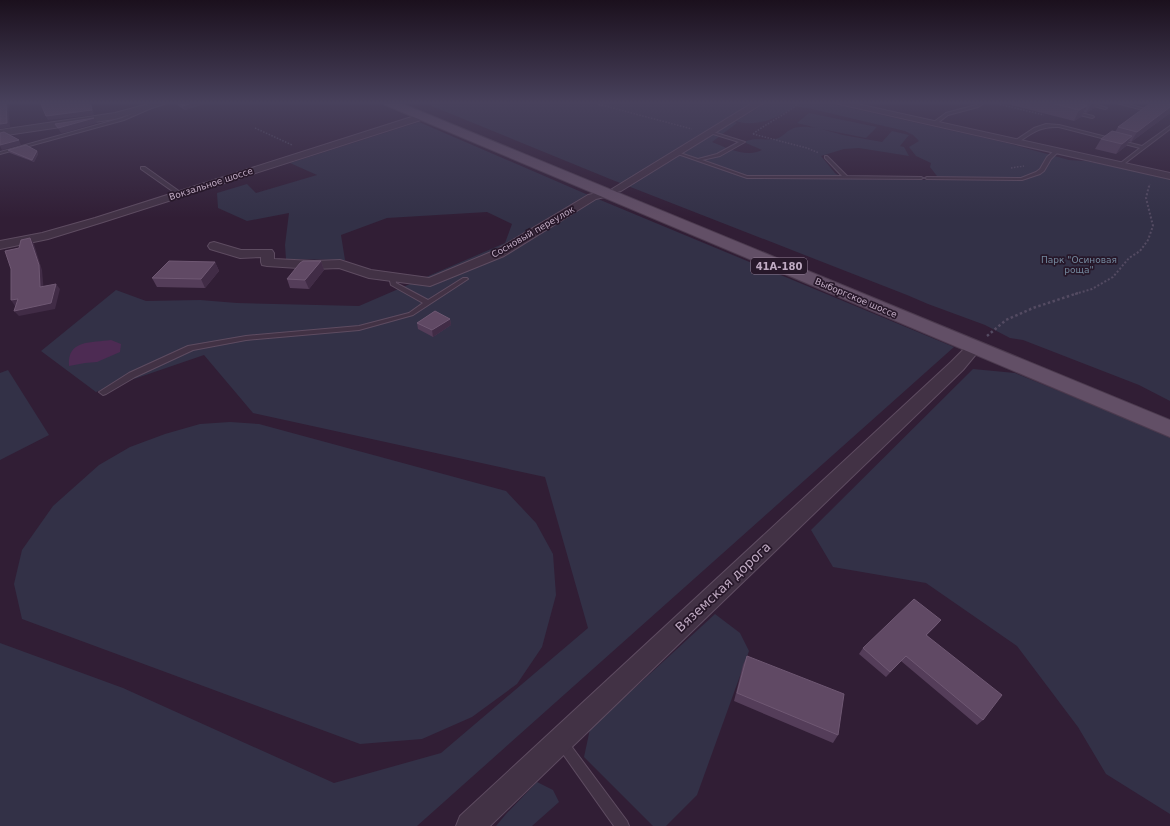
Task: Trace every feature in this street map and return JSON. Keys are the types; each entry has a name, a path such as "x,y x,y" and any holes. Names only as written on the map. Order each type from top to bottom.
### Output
{"main road":[{"name":"Выборгское шоссе","path":"481,141 1170,417"},
{"name":"Выборгское шоссе","path":"493,141 974,347 1170,429"}],"street":[{"name":"Вокзальное шоссе","path":"0,245 44,236 348,141"},
{"name":"Сосновый переулок","path":"214,246 240,254 268,253 267,262 314,265 340,264 369,274 430,282 500,253 592,197 611,192 698,141"},
{"path":"1008,141 1170,176"},
{"name":"Вяземская дорога","path":"470,826 957,366 974,347"}],"lane":[{"path":"0,153 45,141"},
{"path":"738,141 743,142"},
{"path":"1117,141 1143,148"},
{"path":"1120,166 1153,141"},
{"path":"697,159 712,158 743,142"},
{"path":"927,178 1022,179 1042,170 1048,158 1057,152"},
{"path":"677,153 747,177 921,178"},
{"path":"827,157 846,178"},
{"path":"143,168 180,194"},
{"path":"392,277 393,284 428,303"},
{"path":"103,392 132,375 191,348 246,338 359,328 410,314 464,279"},
{"path":"560,741 622,826"}],"path":[{"path":"282,141 309,153"},
{"path":"778,141 807,148 827,157"},
{"path":"992,332 1006,320 1033,308 1092,289 1113,277 1129,258 1140,251 1148,240 1153,226 1146,198 1152,178 1149,172"}],"green space":[{"path":"361,141 462,141 586,194 954,347 417,826 0,826 0,643 123,688 334,783 441,753 588,628 545,477 253,413 204,355 96,392 41,351 116,290 146,301 200,300 237,303 359,306 505,243 512,224 487,212 387,218 341,235 345,260 286,259 285,245 289,213 247,221 218,208 217,193 247,184 256,193 317,175 290,163"},
{"name":"Парк \"Осиновая роща\"","path":"516,141 714,141 712,142 724,147 744,153 750,153 762,150 746,143 748,141 874,141 882,142 883,141 904,141 900,146 904,147 909,156 859,148 844,149 821,156 835,173 844,179 940,180 930,167 931,163 916,156 909,147 919,141 996,141 1069,160 1085,161 1170,178 1170,401 1139,385 1023,340 1010,338 985,325 610,179"},
{"path":"973,369 1015,373 1170,436 1170,814 1106,774 1078,727 1017,646 926,583 833,567 811,530"},
{"path":"8,370 49,435 0,460 0,373"},
{"path":"230,422 259,424 506,491 536,523 553,554 556,595 542,647 517,684 472,717 422,739 360,744 22,619 14,584 22,550 53,506 99,465 130,447 165,434 200,424"},
{"path":"715,614 740,633 749,651 697,795 666,826 653,826 584,757 590,729"},
{"path":"537,782 553,790 559,802 532,826 496,826 506,814"}],"shaded area":[{"path":"111,340 121,344 120,352 97,362 69,366 69,357 76,347 89,342"}],"building":[{"path":"0,141 17,141 0,145"},
{"path":"1107,141 1126,141 1122,144"},
{"path":"26,145 37,151 32,160 8,150"},
{"path":"30,238 39,265 40,287 56,284 51,303 14,311 18,299 11,300 11,269 5,251 19,248 21,240"},
{"path":"169,261 215,262 201,279 152,278"},
{"path":"303,261 321,261 305,280 287,279 300,263"},
{"path":"435,311 450,319 432,330 417,323"},
{"path":"914,599 941,620 926,635 1002,695 983,720 906,656 890,672 863,648"},
{"path":"747,656 844,694 838,735 737,693"}]}
